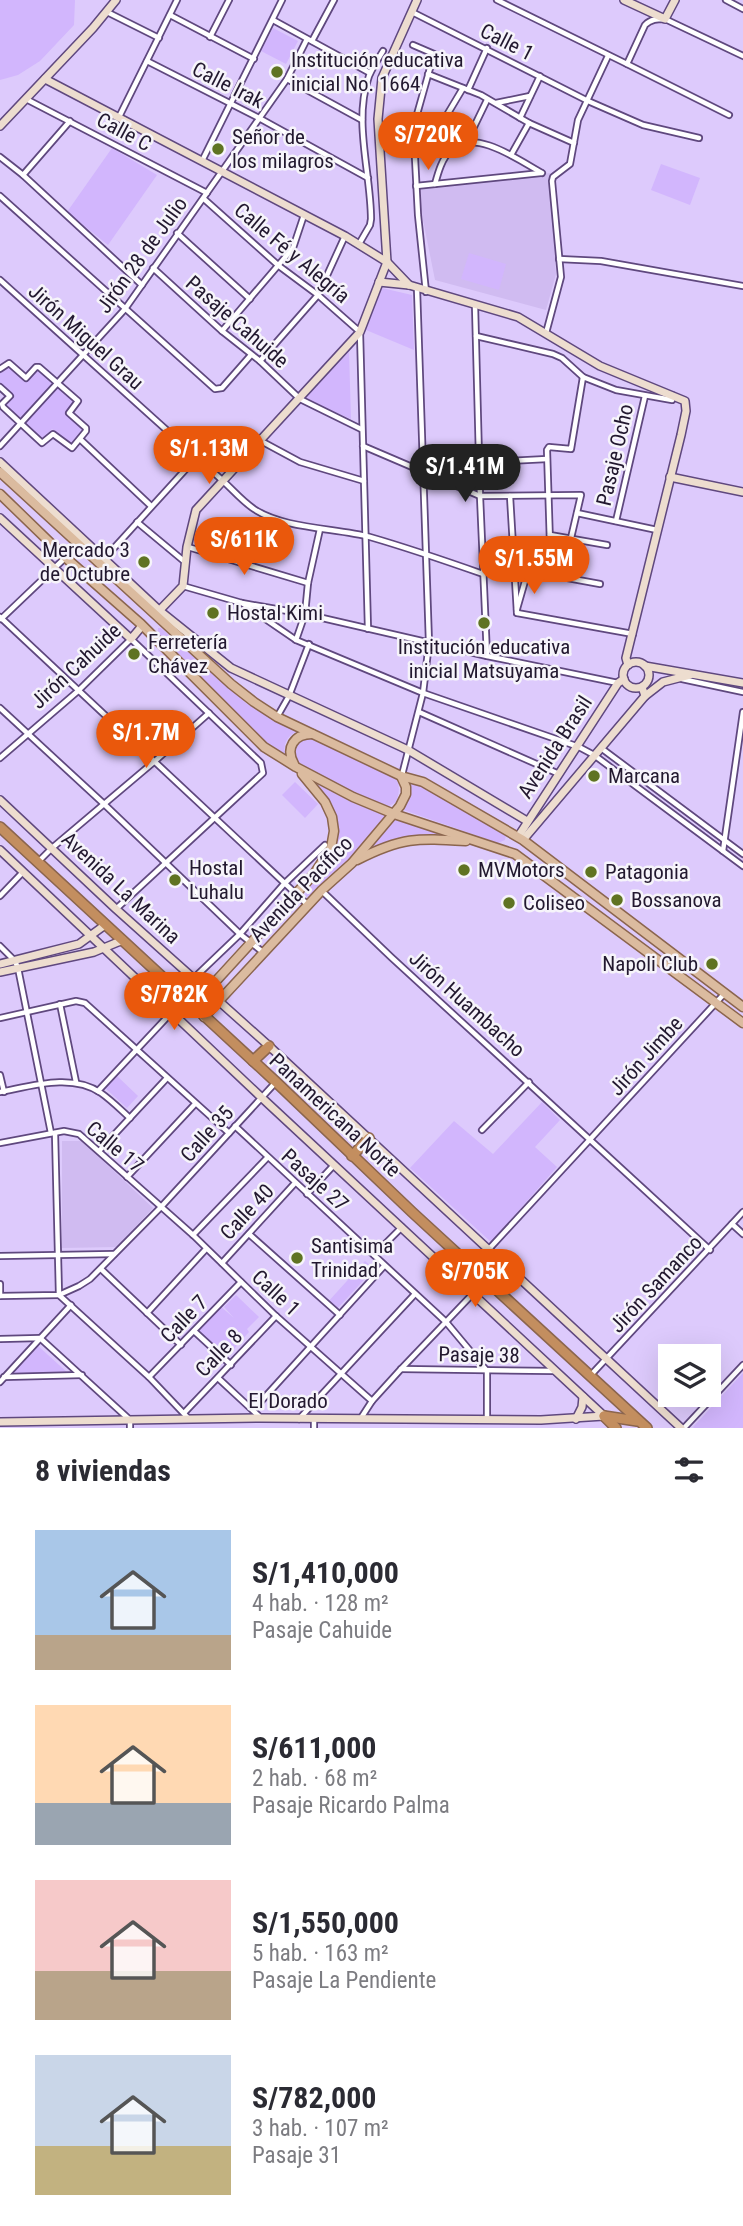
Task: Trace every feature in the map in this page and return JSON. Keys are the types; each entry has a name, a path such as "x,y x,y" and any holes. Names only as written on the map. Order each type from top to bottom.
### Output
{"highway":[{"name":"Panamericana Norte","path":"0,827 647,1428"},
{"path":"253,1061 269,1046"},
{"path":"352,1156 369,1138"},
{"path":"604,1416 638,1422"},
{"path":"604,1416 616,1428"}],"main road":[{"path":"0,126 116,0"},
{"path":"156,613 183,586 187,547 196,510 360,332 387,262 378,110 385,71 417,0"},
{"path":"624,0 665,19 675,0"},
{"path":"45,79 345,236 387,262 413,287"},
{"path":"379,282 413,287 519,317 600,366 671,394 687,404 626,658 628,665"},
{"path":"0,462 231,684 254,702 312,734 401,776 423,782 521,838 743,1007"},
{"path":"0,472 102,561"},
{"path":"670,477 743,492"},
{"path":"0,494 66,558 143,626 264,747 353,797 394,814 512,852 743,1023"},
{"path":"0,518 131,639"},
{"path":"143,626 140,618 143,613 156,613 231,668 408,750 527,821"},
{"path":"143,626 154,627 158,622 156,613"},
{"name":"Jirón Cahuide","path":"131,639 143,626"},
{"path":"694,674 633,687 621,681 628,665 636,662 645,666 694,674 743,683"},
{"path":"645,666 649,674 643,686 645,696"},
{"name":"Avenida Brasil","path":"521,838 527,821 621,681"},
{"path":"521,838 645,696 663,682"},
{"path":"296,767 289,756 291,744 300,736 312,734"},
{"name":"Avenida Pacífico","path":"193,1006 296,895 331,848 334,831 332,817 315,788 296,767"},
{"path":"394,814 406,794 401,776"},
{"name":"Avenida La Marina","path":"0,800 683,1428"},
{"name":"Avenida Pacífico","path":"204,1017 322,890 352,863 394,814"},
{"path":"512,852 508,846 509,841 513,837 521,838"},
{"path":"512,852 523,851 525,845 521,838"},
{"path":"352,863 391,844 411,839 480,842"},
{"path":"0,850 604,1416"},
{"path":"0,972 79,944 105,925"},
{"path":"0,964 17,965 105,949 122,940"},
{"path":"576,1419 582,1407 583,1396"},
{"name":"El Dorado","path":"0,1422 130,1424 187,1416 487,1420 541,1424 604,1416"}],"street":[{"path":"119,117 177,0"},
{"path":"210,37 229,0"},
{"path":"202,160 282,0"},
{"name":"Jirón 28 de Julio","path":"0,446 125,309 287,79 334,0"},
{"path":"497,0 729,115"},
{"path":"728,0 743,9"},
{"path":"107,12 159,38"},
{"name":"Calle 1","path":"412,12 588,101 643,125 699,138"},
{"path":"170,15 254,59"},
{"path":"626,64 645,24 650,20 665,19 743,56"},
{"path":"273,20 370,73"},
{"path":"413,45 434,54 416,119 414,139 426,292"},
{"path":"438,131 466,89 487,48"},
{"path":"359,244 370,225 362,120 370,73 383,51"},
{"path":"546,334 561,277 553,177 570,164 578,120 608,56"},
{"name":"Calle Irak","path":"147,61 368,178"},
{"path":"428,74 466,89 529,123 574,143"},
{"path":"520,118 540,76"},
{"path":"287,79 362,120"},
{"path":"495,103 530,96"},
{"name":"Calle C","path":"25,99 205,196"},
{"path":"435,184 449,151 469,135 487,100"},
{"path":"416,119 460,144 483,142"},
{"path":"23,176 70,121"},
{"path":"510,155 529,123"},
{"path":"416,186 542,173 469,135"},
{"path":"0,157 142,285"},
{"path":"0,196 215,389 219,390 251,355"},
{"name":"Calle Fé y Alegría","path":"205,196 279,266 318,295 360,332"},
{"path":"222,331 293,248 304,215"},
{"path":"177,233 250,299"},
{"path":"260,361 318,295 345,236"},
{"path":"559,259 601,261 743,285"},
{"name":"Pasaje Cahuide","path":"153,268 300,399 362,430"},
{"name":"Jirón Miguel Grau","path":"0,281 257,511 320,528 367,536 484,574"},
{"path":"401,776 423,693 429,643 413,287"},
{"path":"475,305 487,656"},
{"path":"360,332 368,629"},
{"path":"476,336 553,354 562,358 583,377 616,390 672,400 671,394"},
{"path":"0,369 9,363 26,378 39,367 78,401 69,413 86,430 81,440 72,448 53,433 42,443 3,407 2,404 10,396 0,387"},
{"path":"551,575 547,450 549,447 571,449 583,377"},
{"name":"Pasaje Ocho","path":"617,522 645,396"},
{"path":"81,440 151,506"},
{"path":"261,441 300,462 364,481"},
{"path":"363,446 480,496 581,495 571,538"},
{"path":"102,561 196,458"},
{"path":"506,461 548,459"},
{"path":"510,496 517,613"},
{"path":"577,513 657,530"},
{"path":"137,522 186,562"},
{"path":"296,640 305,614 308,583 320,528"},
{"path":"550,535 607,545"},
{"path":"187,547 308,583"},
{"path":"66,558 1,618 308,905"},
{"path":"517,613 527,574 600,583"},
{"path":"183,586 242,603 305,614 487,656 621,681"},
{"path":"242,603 296,640 423,693 579,747 594,755 743,866"},
{"path":"517,613 633,634"},
{"path":"116,909 263,773 261,763 131,639"},
{"name":"Jirón Cahuide","path":"0,758 78,691 131,639"},
{"path":"277,717 289,696 309,644"},
{"path":"678,678 743,692"},
{"path":"0,708 240,934 264,953"},
{"path":"419,712 560,774"},
{"path":"723,851 743,712"},
{"path":"39,862 209,713"},
{"path":"600,748 743,854"},
{"path":"192,979 240,934 284,884 326,845"},
{"path":"0,896 23,872"},
{"name":"Jirón Huambacho","path":"322,890 391,957 710,1250"},
{"path":"0,946 17,965 53,1133 59,1295"},
{"name":"Jirón Jimbe","path":"489,1249 724,994"},
{"path":"0,1017 76,1001 85,1003 229,1133"},
{"path":"60,1004 76,1082"},
{"path":"98,1091 173,1011"},
{"path":"0,1075 2,1092 76,1082 98,1091 130,1118"},
{"path":"99,1151 167,1077"},
{"name":"Calle 35","path":"59,1295 79,1286 101,1269 276,1082"},
{"path":"482,1130 529,1082"},
{"path":"127,1177 195,1104"},
{"name":"Pasaje 27","path":"235,1126 446,1322 487,1371"},
{"name":"Calle 17","path":"0,1143 65,1131 79,1134 161,1207"},
{"path":"193,1235 267,1158"},
{"path":"307,1194 334,1165"},
{"name":"Calle 40","path":"222,1263 295,1183"},
{"name":"Calle 1","path":"161,1207 276,1316 372,1401"},
{"name":"Jirón Samanco","path":"590,1377 743,1212"},
{"path":"732,1224 743,1234"},
{"path":"374,1255 402,1227"},
{"path":"249,1234 340,1315"},
{"path":"147,1313 206,1249"},
{"path":"0,1255 114,1254"},
{"path":"254,1409 384,1266"},
{"path":"101,1269 181,1345"},
{"path":"360,1418 401,1369 486,1280"},
{"name":"Calle 7","path":"149,1377 241,1282"},
{"path":"0,1284 0,1296 59,1295 149,1377 187,1416"},
{"path":"299,1419 415,1294"},
{"path":"1,1379 71,1304"},
{"name":"Calle 8","path":"187,1416 218,1377 276,1316"},
{"path":"194,1331 231,1365"},
{"path":"0,1339 40,1338 82,1375 130,1424"},
{"path":"683,1428 743,1364"},
{"name":"Pasaje 38","path":"401,1369 556,1371"},
{"path":"487,1371 487,1420"},
{"path":"1,1379 82,1375"},
{"path":"218,1377 254,1409 261,1419"},
{"path":"314,1428 318,1419"},
{"path":"318,1419 323,1428"}],"shaded area":[{"path":"0,0 75,0 74,25 40,61 18,75 0,80"},
{"path":"273,28 298,41 286,64 261,51"},
{"path":"112,148 157,175 108,245 67,212"},
{"path":"661,164 700,178 690,205 651,190"},
{"path":"550,173 556,274 546,310 435,280 417,190"},
{"path":"469,253 506,264 499,290 461,279"},
{"path":"382,288 412,295 414,350 366,330"},
{"path":"349,352 351,419 304,399"},
{"path":"7,365 26,381 38,369 75,402 65,414 83,430 71,444 52,429 42,439 5,405 13,396 0,384 0,372"},
{"path":"158,628 247,704 298,731 287,740 285,755 219,698 158,633"},
{"path":"309,737 389,771 398,785 396,802 389,806 370,799 301,763 293,752 298,743"},
{"path":"408,778 451,798 506,835 505,840 498,843 401,809 409,794"},
{"path":"295,782 318,804 305,818 282,795"},
{"path":"313,782 353,803 389,817 316,895 307,897 308,888 330,856 336,834 333,812"},
{"path":"395,818 447,835 405,838 362,855"},
{"path":"116,1075 138,1096 127,1108 104,1087"},
{"path":"542,1102 560,1120 535,1147 557,1167 491,1242 410,1168 454,1121 493,1154"},
{"path":"62,1141 82,1141 153,1208 117,1247 62,1248"},
{"path":"365,1261 374,1269 336,1310 327,1303"},
{"path":"236,1295 259,1317 226,1358 195,1330 219,1305 234,1318 224,1307"},
{"path":"37,1345 69,1374 11,1374"},
{"path":"743,1373 743,1428 694,1428 712,1407 721,1407 721,1397"}],"place":[{"name":"Institución educativa inicial No. 1664","path":"277,72"},
{"name":"Señor de los milagros","path":"218,149"},
{"name":"Mercado 3 de Octubre","path":"144,562"},
{"name":"Hostal Kimi","path":"213,613"},
{"name":"Institución educativa inicial Matsuyama","path":"484,623"},
{"name":"Ferretería Chávez","path":"134,654"},
{"name":"Marcana","path":"594,776"},
{"name":"MVMotors","path":"464,870"},
{"name":"Patagonia","path":"591,872"},
{"name":"Hostal Luhalu","path":"175,880"},
{"name":"Bossanova","path":"617,900"},
{"name":"Coliseo","path":"509,903"},
{"name":"Napoli Club","path":"712,964"},
{"name":"Santisima Trinidad","path":"297,1258"}]}
